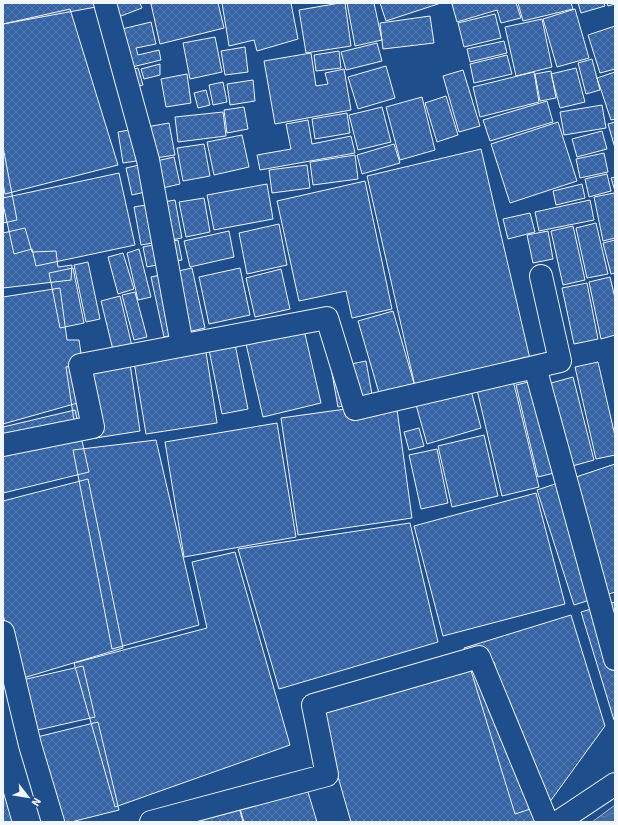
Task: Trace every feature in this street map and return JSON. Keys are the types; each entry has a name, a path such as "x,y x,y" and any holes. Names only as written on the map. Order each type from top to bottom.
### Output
{"street":[{"path":"105,3 148,160 182,345"},
{"path":"3,445 93,427 80,365 327,318 355,409 560,361 542,276"},
{"path":"535,366 610,620 615,659"},
{"path":"3,632 30,745 53,822"},
{"path":"151,822 327,775 313,705 479,657 546,822"},
{"path":"558,822 615,784"}],"water":[{"path":"615,805 615,822 592,822"}],"building":[{"path":"3,3 95,3 96,7 3,24"},
{"path":"107,3 140,3 142,8 113,19"},
{"path":"218,3 224,28 160,44 151,4"},
{"path":"222,3 291,3 298,39 257,51 254,40 229,46"},
{"path":"345,3 351,46 306,53 299,10"},
{"path":"347,3 374,3 382,40 355,46"},
{"path":"380,3 441,3 386,21"},
{"path":"516,3 521,18 501,23 497,10 457,22 452,4"},
{"path":"518,3 571,3 573,9 523,21"},
{"path":"578,3 604,3 605,6 581,13"},
{"path":"607,3 615,3 615,4 608,6"},
{"path":"70,9 118,165 5,194 3,184 3,24"},
{"path":"575,9 589,58 557,67 543,19"},
{"path":"495,14 501,38 464,47 458,23"},
{"path":"430,16 434,43 383,49 380,23"},
{"path":"542,19 552,67 516,76 505,27"},
{"path":"151,22 156,44 136,48 138,55 159,50 161,60 128,68 118,30"},
{"path":"615,26 615,69 600,73 588,35"},
{"path":"215,37 222,72 190,79 183,43"},
{"path":"504,41 507,53 470,62 467,49"},
{"path":"377,43 382,61 346,70 341,52"},
{"path":"245,47 248,72 225,75 221,51"},
{"path":"339,51 341,68 316,71 314,55"},
{"path":"311,53 316,86 328,84 325,73 344,69 351,110 275,124 264,61"},
{"path":"507,55 512,74 474,83 470,64"},
{"path":"592,59 600,90 586,94 578,63"},
{"path":"160,64 160,75 144,79 141,69"},
{"path":"386,66 395,98 358,109 348,77"},
{"path":"138,68 143,85 119,91 114,74"},
{"path":"576,68 585,102 560,108 551,74"},
{"path":"463,70 480,126 459,132 443,76"},
{"path":"551,71 556,98 540,101 535,74"},
{"path":"534,72 539,102 480,117 473,87"},
{"path":"615,72 615,119 611,120 597,78"},
{"path":"187,74 191,103 166,107 161,79"},
{"path":"253,80 255,101 230,105 227,84"},
{"path":"223,82 227,102 213,105 209,85"},
{"path":"206,90 210,105 198,108 194,93"},
{"path":"446,96 458,135 437,142 425,103"},
{"path":"422,97 435,150 400,160 386,107"},
{"path":"547,101 553,122 490,141 483,120"},
{"path":"602,105 606,128 564,135 560,112"},
{"path":"244,107 248,129 227,133 224,110"},
{"path":"382,107 391,142 358,150 349,115"},
{"path":"223,112 226,136 178,142 175,117"},
{"path":"347,113 350,133 315,139 312,119"},
{"path":"308,120 312,144 351,136 355,153 260,170 257,155 291,149 286,124"},
{"path":"558,122 577,181 510,203 491,144"},
{"path":"615,122 615,148 608,124"},
{"path":"169,123 175,155 123,163 118,132"},
{"path":"602,131 607,149 577,157 572,139"},
{"path":"242,135 249,167 214,175 207,142"},
{"path":"204,144 210,176 183,181 177,148"},
{"path":"394,144 400,163 362,174 357,155"},
{"path":"3,147 17,220 3,223"},
{"path":"481,149 530,359 415,386 367,176"},
{"path":"604,153 608,172 580,178 576,159"},
{"path":"355,155 358,179 313,185 310,162"},
{"path":"174,157 180,184 132,195 126,168"},
{"path":"307,165 310,188 272,193 269,170"},
{"path":"119,173 135,245 36,266 32,249 14,254 3,198"},
{"path":"607,174 611,191 589,197 585,179"},
{"path":"615,177 615,191 611,178"},
{"path":"365,181 392,309 352,318 346,291 299,301 277,201"},
{"path":"267,184 273,219 214,230 207,195"},
{"path":"582,184 585,198 556,205 553,191"},
{"path":"614,193 615,238 603,241 594,197"},
{"path":"204,198 210,232 186,237 179,202"},
{"path":"175,200 182,238 141,245 134,207"},
{"path":"590,200 594,220 539,231 535,212"},
{"path":"530,213 535,232 508,239 503,219"},
{"path":"596,223 608,274 587,278 576,228"},
{"path":"279,224 287,265 247,274 239,233"},
{"path":"573,226 585,280 563,285 551,231"},
{"path":"25,228 32,252 56,251 58,267 72,265 71,280 3,288 3,233"},
{"path":"229,231 234,257 190,267 184,241"},
{"path":"548,231 553,259 533,263 527,235"},
{"path":"178,240 182,260 147,267 143,247"},
{"path":"615,240 615,273 611,274 603,243"},
{"path":"139,249 151,297 138,300 127,253"},
{"path":"123,253 134,289 118,294 108,257"},
{"path":"88,262 100,319 86,322 74,265"},
{"path":"73,268 84,323 60,328 49,273"},
{"path":"192,268 205,328 164,337 151,277"},
{"path":"240,268 250,315 209,324 199,277"},
{"path":"281,269 290,309 255,317 246,278"},
{"path":"610,277 615,298 615,335 601,339 589,282"},
{"path":"587,283 598,339 574,344 562,288"},
{"path":"60,288 67,340 79,340 81,353 76,357 81,402 3,424 3,297"},
{"path":"135,292 147,337 134,340 122,295"},
{"path":"120,296 132,346 113,350 101,301"},
{"path":"393,311 416,390 381,400 358,321"},
{"path":"301,317 321,403 263,417 243,331"},
{"path":"232,329 248,409 222,414 206,335"},
{"path":"204,339 217,423 146,434 132,350"},
{"path":"129,357 140,431 77,441 66,367"},
{"path":"366,361 373,400 338,407 331,368"},
{"path":"598,362 615,436 615,455 596,459 575,367"},
{"path":"510,368 539,487 502,496 474,377"},
{"path":"573,377 594,460 565,468 544,385"},
{"path":"468,379 481,428 427,444 413,394"},
{"path":"540,379 562,471 538,477 516,385"},
{"path":"396,402 412,518 298,535 281,418"},
{"path":"75,410 89,472 3,493 3,427"},
{"path":"277,423 296,537 184,557 165,442"},
{"path":"419,428 424,446 409,450 404,432"},
{"path":"484,435 498,496 452,507 438,446"},
{"path":"156,440 199,625 112,649 73,450"},
{"path":"437,449 448,503 421,509 409,455"},
{"path":"615,464 615,592 574,605 537,490"},
{"path":"88,479 123,648 20,679 3,615 3,501"},
{"path":"536,493 565,604 443,636 414,526"},
{"path":"410,523 438,642 279,689 238,549"},
{"path":"235,552 290,745 115,807 74,663 207,628 192,562"},
{"path":"615,602 615,719 614,720 581,612"},
{"path":"571,615 605,726 549,803 515,814 464,648"},
{"path":"494,662 541,822 351,822 320,714"},
{"path":"83,666 95,717 29,732 18,681"},
{"path":"98,722 119,810 71,822 54,822 33,738"},
{"path":"305,782 317,822 244,822 238,802"},
{"path":"3,791 12,822 3,822"},
{"path":"237,800 243,822 179,822"}]}
